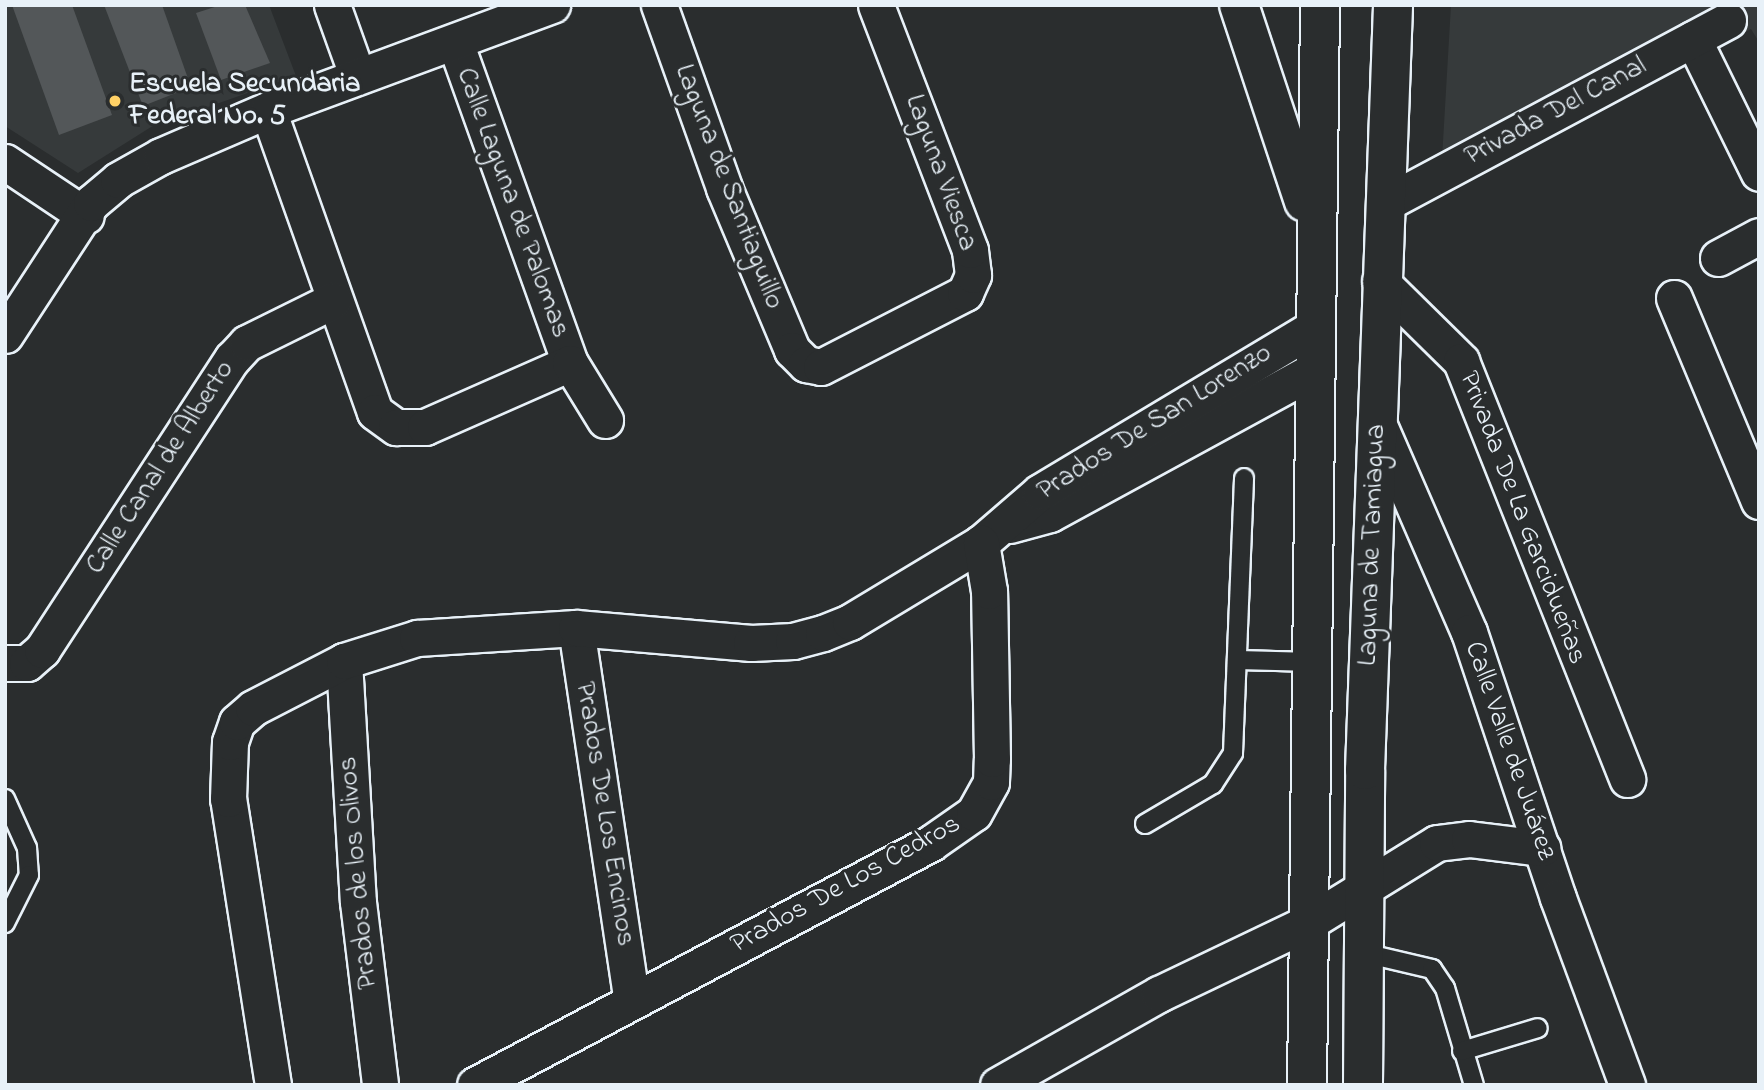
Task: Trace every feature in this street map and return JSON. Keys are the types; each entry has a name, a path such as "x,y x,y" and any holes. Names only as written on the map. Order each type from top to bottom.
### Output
{"main road":[{"path":"1239,5 1314,236"},
{"name":"Laguna de Tamiagua","path":"1307,1085 1313,662 1312,372 1320,5"},
{"name":"Laguna de Tamiagua","path":"1363,1085 1364,886 1380,281 1393,5"}],"street":[{"path":"332,5 357,75"},
{"name":"Laguna de Santiaguillo","path":"659,5 729,200 792,350 806,364"},
{"name":"Laguna Viesca","path":"806,364 821,367 848,355 965,293 973,275 970,250 876,5"},
{"path":"5,335 86,216 91,203 118,180 161,156 268,110 547,6"},
{"name":"Privada Del Canal","path":"1384,204 1728,20"},
{"path":"1693,39 1759,173"},
{"name":"Calle Laguna de Palomas","path":"455,42 570,363 605,420"},
{"path":"268,110 365,394 375,412 396,427 425,427 570,363"},
{"path":"5,162 86,216"},
{"path":"1717,258 1759,236"},
{"name":"Privada De La Garcidueñas","path":"1380,281 1461,361 1628,779"},
{"path":"1674,298 1759,501"},
{"name":"Calle Canal de Alberto","path":"10,664 27,663 42,650 232,359 247,343 334,300"},
{"name":"Prados De San Lorenzo","path":"273,1085 228,799 230,742 237,722 253,708 344,661 417,638 576,628 751,643 793,641 850,622 992,535 1040,492 1313,328"},
{"name":"Prados De San Lorenzo","path":"992,535 1050,514 1312,372"},
{"name":"Calle Valle de Juárez","path":"1378,423 1469,632 1542,848 1628,1085"},
{"name":"Prados De Los Cedros","path":"475,1085 950,832 974,813 990,782 992,758 989,591 992,535"},
{"name":"Prados De Los Encinos","path":"576,628 632,1001"},
{"name":"Prados de los Olivos","path":"344,661 358,902 380,1085"},
{"path":"1012,1081 1159,995 1309,922 1437,843 1469,838 1542,848"}],"lane":[{"path":"1145,824 1213,784 1225,772 1233,753 1244,478"},
{"path":"1238,660 1313,662"},
{"path":"5,799 27,848 29,875 5,923"},
{"path":"1364,953 1432,969 1445,988 1474,1085"},
{"path":"1462,1051 1538,1028"}],"shaded area":[{"name":"Escuela Secundaria Federal No. 5","path":"5,5 269,5 296,76 151,127 78,173 5,126"},
{"path":"1451,5 1759,5 1759,42 1751,29 1440,193"}],"building":[{"path":"12,5 72,5 112,115 59,135"},
{"path":"104,5 162,5 191,87 143,106"},
{"path":"221,5 245,5 270,63 221,80 196,13"}],"place":[{"name":"Escuela Secundaria Federal No. 5","path":"115,101"}]}
